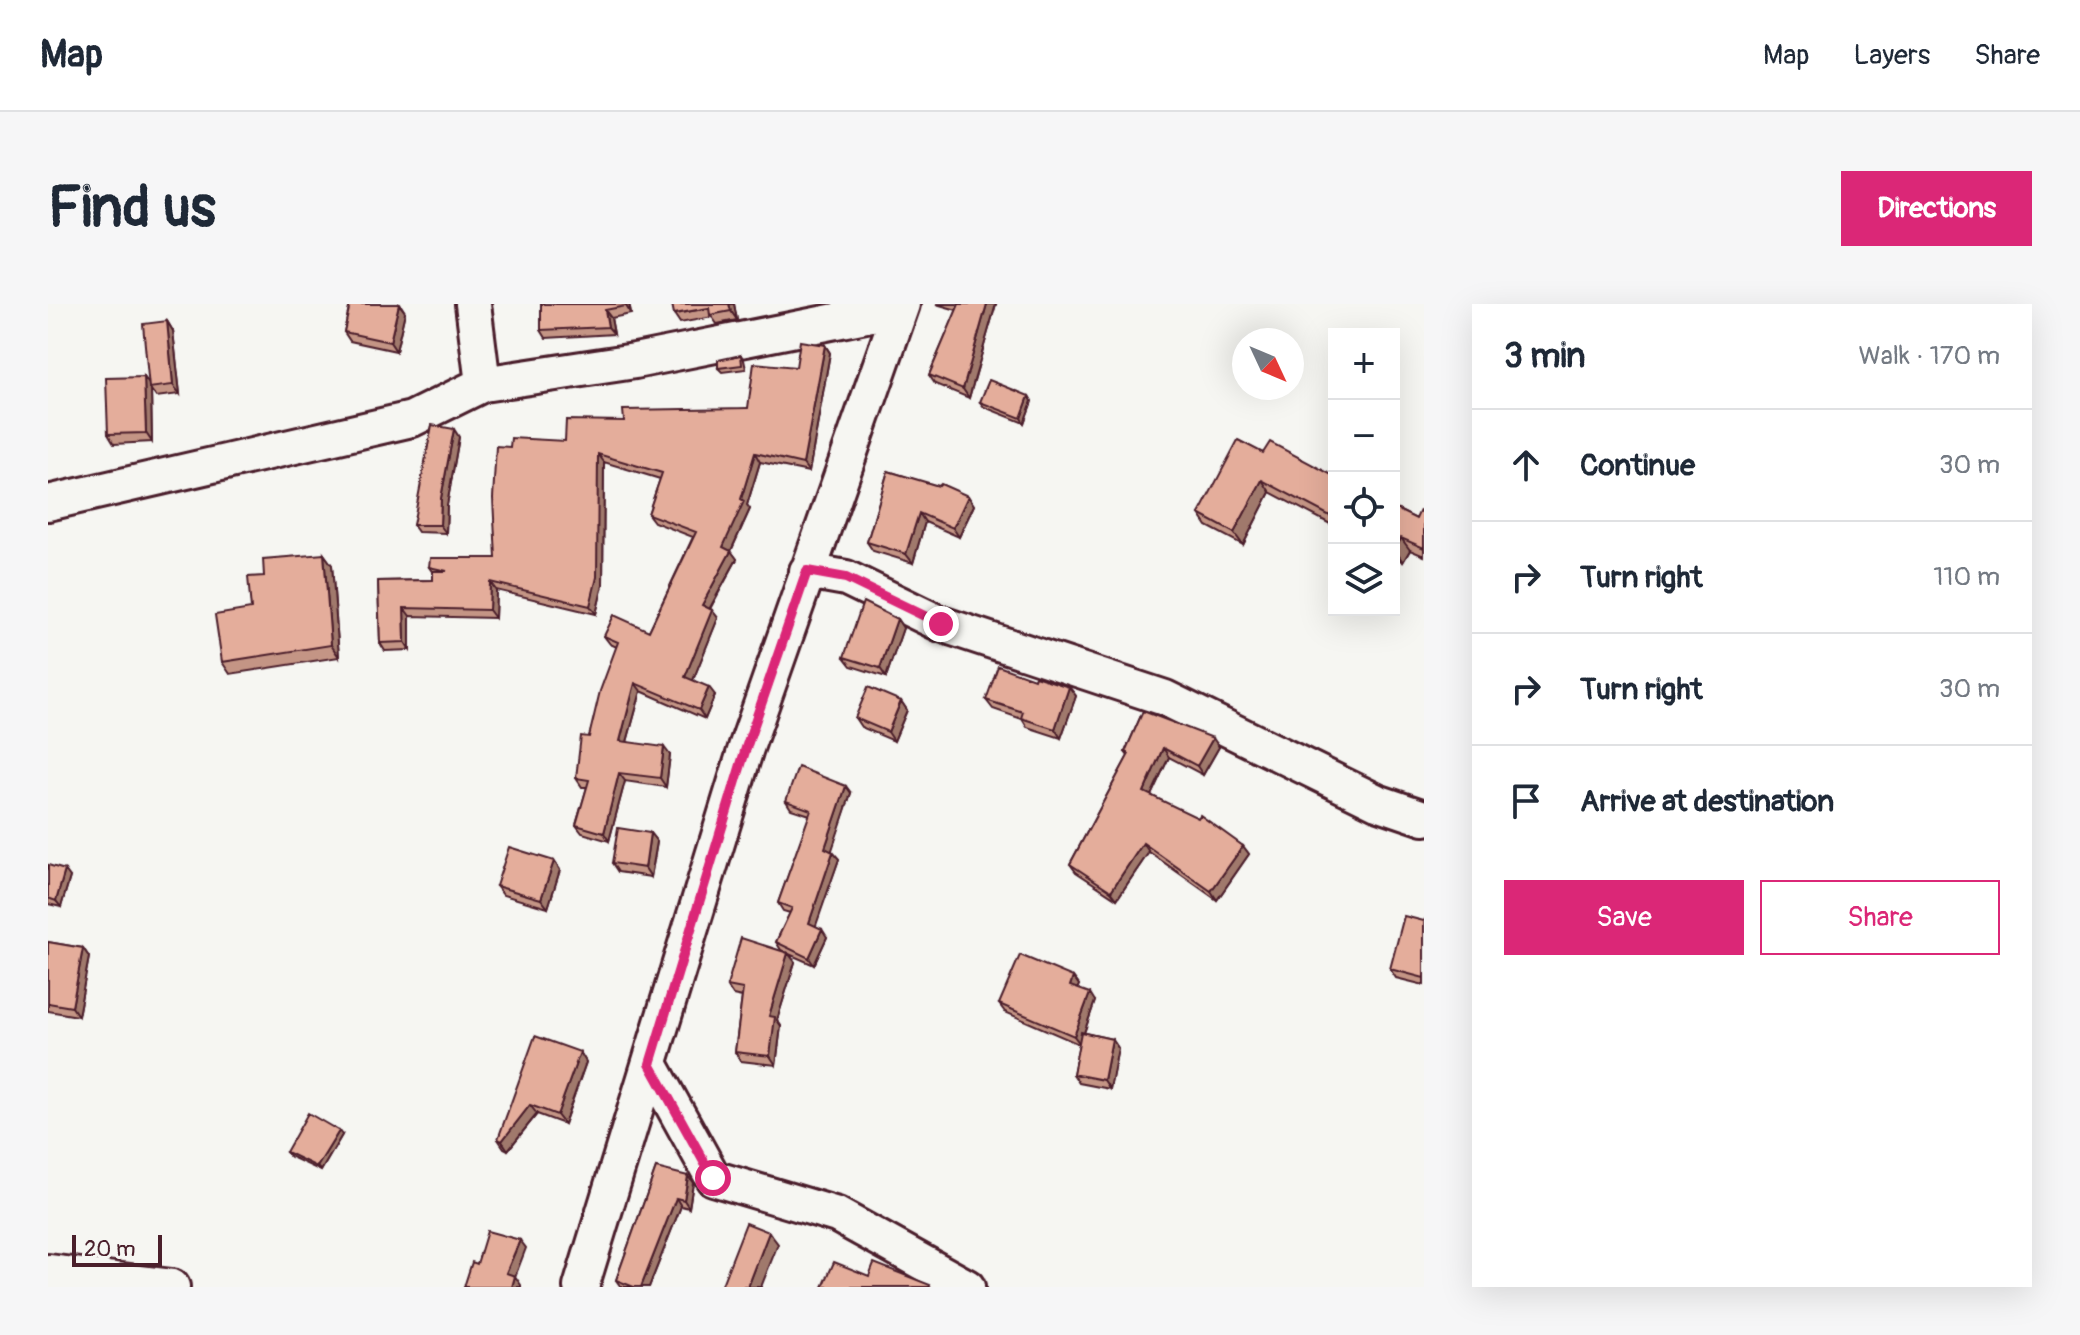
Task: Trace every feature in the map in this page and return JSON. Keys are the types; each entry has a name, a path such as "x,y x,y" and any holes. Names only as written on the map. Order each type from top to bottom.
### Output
{"street":[{"path":"473,304 483,384"},
{"path":"48,503 412,419 483,384 635,361 900,308"},
{"path":"581,1287 746,748 900,308"},
{"path":"807,571 846,578 941,624 1165,698 1377,802 1424,818"},
{"path":"650,1064 713,1178 837,1215 967,1287"},
{"path":"48,1272 172,1287"}],"building":[{"path":"350,304 399,304 390,342 344,332"},
{"path":"541,304 626,306 605,310 608,327 541,330"},
{"path":"672,304 729,304 731,311 710,315 709,308 674,314"},
{"path":"959,304 987,304 963,389 929,375"},
{"path":"167,321 173,385 149,388 143,324"},
{"path":"800,341 825,345 803,464 755,453 741,499 744,501 723,547 731,551 702,605 712,610 685,677 709,687 699,710 635,683 620,741 664,747 660,778 619,773 604,833 576,825 589,780 576,778 581,736 589,737 600,691 618,642 604,636 614,615 649,631 696,532 648,514 662,473 598,454 597,577 590,606 490,582 489,610 404,608 405,642 380,643 378,581 433,580 433,571 447,571 429,567 430,558 496,558 493,498 496,446 510,447 511,438 565,441 566,420 624,421 623,410 748,408 754,363 796,367"},
{"path":"741,355 742,365 718,368 718,360"},
{"path":"144,377 146,433 108,434 106,378"},
{"path":"989,380 1029,396 1021,418 980,402"},
{"path":"432,425 454,429 441,498 440,525 413,525"},
{"path":"1238,440 1263,453 1270,442 1328,473 1328,515 1262,480 1234,533 1199,514"},
{"path":"888,471 939,486 941,484 968,496 953,528 919,513 906,554 867,542"},
{"path":"1420,510 1424,512 1424,548 1401,538 1400,511 1416,519"},
{"path":"324,554 331,645 222,662 215,615 251,609 248,577 264,576 263,559"},
{"path":"863,602 897,619 880,668 844,657"},
{"path":"998,666 1069,687 1055,729 1021,718 1023,712 986,700"},
{"path":"868,687 901,701 888,732 855,718"},
{"path":"1143,711 1213,738 1197,766 1163,748 1144,792 1198,818 1200,815 1243,846 1211,891 1143,843 1111,891 1070,864 1129,754 1125,752"},
{"path":"798,767 846,786 825,848 833,852 809,923 822,929 809,958 776,942 792,908 778,903 811,810 786,801"},
{"path":"618,828 650,833 645,868 612,863"},
{"path":"509,847 554,861 541,899 496,886"},
{"path":"48,865 65,870 56,901 48,898"},
{"path":"1404,916 1424,921 1424,978 1390,969"},
{"path":"741,938 788,953 769,1016 775,1017 770,1056 735,1052 743,989 727,986"},
{"path":"48,942 83,948 72,1007 48,1003"},
{"path":"1020,955 1073,977 1070,986 1090,993 1074,1036 999,1004"},
{"path":"1081,1032 1112,1039 1104,1080 1073,1074"},
{"path":"535,1036 580,1052 557,1115 530,1105 502,1141 498,1139"},
{"path":"308,1113 339,1131 317,1167 286,1152"},
{"path":"656,1168 688,1176 684,1200 676,1198 641,1287 634,1287 616,1280"},
{"path":"746,1223 769,1232 748,1287 721,1287"},
{"path":"487,1231 520,1240 506,1273 515,1276 512,1287 464,1287 472,1262 477,1264"},
{"path":"834,1262 869,1276 874,1263 930,1285 823,1287"}],"route":[{"path":"713,1178 650,1064 746,748 807,571 846,578 941,624"}]}
